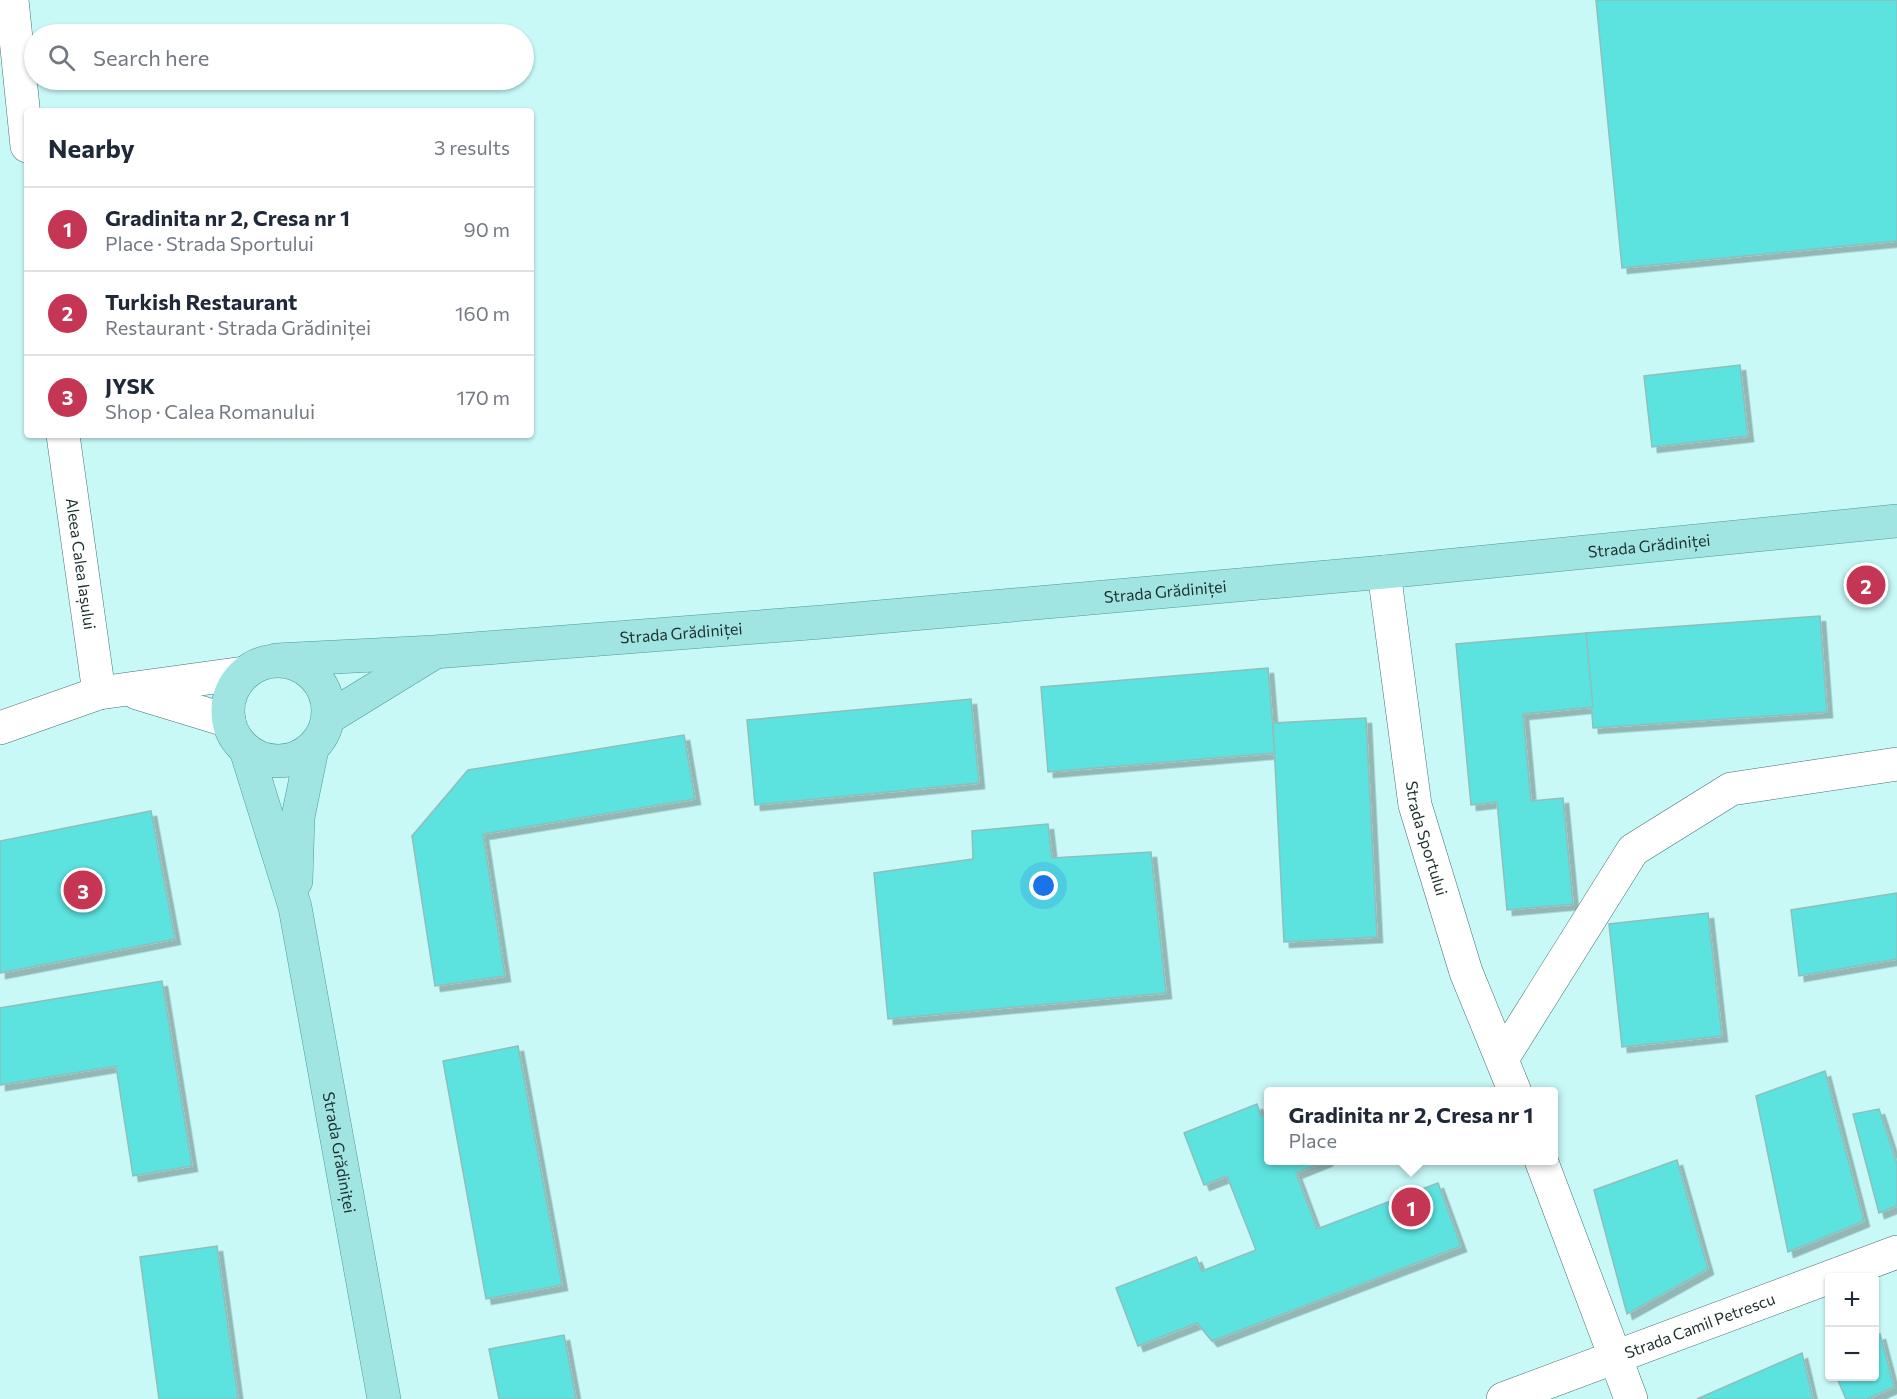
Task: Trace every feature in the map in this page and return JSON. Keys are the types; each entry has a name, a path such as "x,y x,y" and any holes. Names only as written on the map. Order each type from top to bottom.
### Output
{"main road":[{"name":"Strada Grădiniței","path":"276,660 434,652 1384,572 1897,521"},
{"name":"Strada Grădiniței","path":"328,718 434,652"},
{"path":"276,660 294,663 315,677 328,700 328,718 323,735 312,749 296,758 279,762 262,759 246,750 235,737 229,721 231,695 244,673 259,664 276,660"},
{"name":"Strada Grădiniței","path":"295,907 298,817 312,749"},
{"name":"Strada Grădiniței","path":"246,750 295,907 384,1399"}],"street":[{"path":"12,0 24,117"},
{"name":"Aleea Calea Iașului","path":"64,438 113,692"},
{"name":"Strada Sportului","path":"1384,572 1415,805 1466,972 1513,1087"},
{"path":"0,728 113,692 244,673"},
{"path":"113,692 229,721"},
{"path":"1502,1059 1633,850 1731,789 1897,764"},
{"path":"1543,1165 1631,1399"},
{"name":"Strada Camil Petrescu","path":"1503,1399 1897,1252"}],"building":[{"path":"1596,0 1897,0 1897,241 1622,268"},
{"path":"1740,365 1748,436 1652,447 1644,376"},
{"path":"1820,616 1827,712 1593,728 1586,633"},
{"path":"1586,633 1593,707 1523,714 1531,801 1563,798 1573,904 1507,910 1497,802 1471,805 1456,644"},
{"path":"1268,668 1275,753 1048,772 1041,687"},
{"path":"971,699 979,783 755,805 747,720"},
{"path":"1366,718 1377,937 1284,942 1273,723"},
{"path":"684,735 695,799 483,834 505,976 435,986 412,836 468,770"},
{"path":"151,811 175,939 0,973 0,841"},
{"path":"1048,824 1052,858 1151,852 1166,993 888,1019 874,873 973,859 972,831"},
{"path":"1897,893 1897,959 1799,976 1791,910"},
{"path":"1708,913 1722,1036 1622,1047 1609,924"},
{"path":"162,981 192,1166 133,1176 116,1066 0,1085 0,1008"},
{"path":"518,1046 562,1285 486,1299 443,1061"},
{"path":"1825,1071 1864,1221 1788,1252 1756,1096"},
{"path":"1257,1104 1261,1116 1264,1115 1264,1165 1316,1165 1296,1173 1317,1229 1438,1183 1461,1246 1212,1341 1197,1323 1138,1346 1116,1288 1196,1257 1202,1271 1256,1250 1227,1176 1204,1185 1184,1133"},
{"path":"1879,1109 1897,1164 1897,1206 1879,1213 1853,1114"},
{"path":"1677,1160 1708,1269 1627,1314 1594,1190"},
{"path":"217,1246 238,1399 159,1399 140,1257"},
{"path":"1879,1334 1894,1387 1867,1399 1846,1399 1838,1381 1879,1381"},
{"path":"564,1335 576,1399 499,1399 489,1349"},
{"path":"1802,1353 1813,1399 1697,1399"}],"place":[{"name":"Turkish Restaurant","path":"1866,585"},
{"name":"JYSK","path":"83,890"},
{"name":"Gradinita nr 2, Cresa nr 1","path":"1411,1207"}]}
